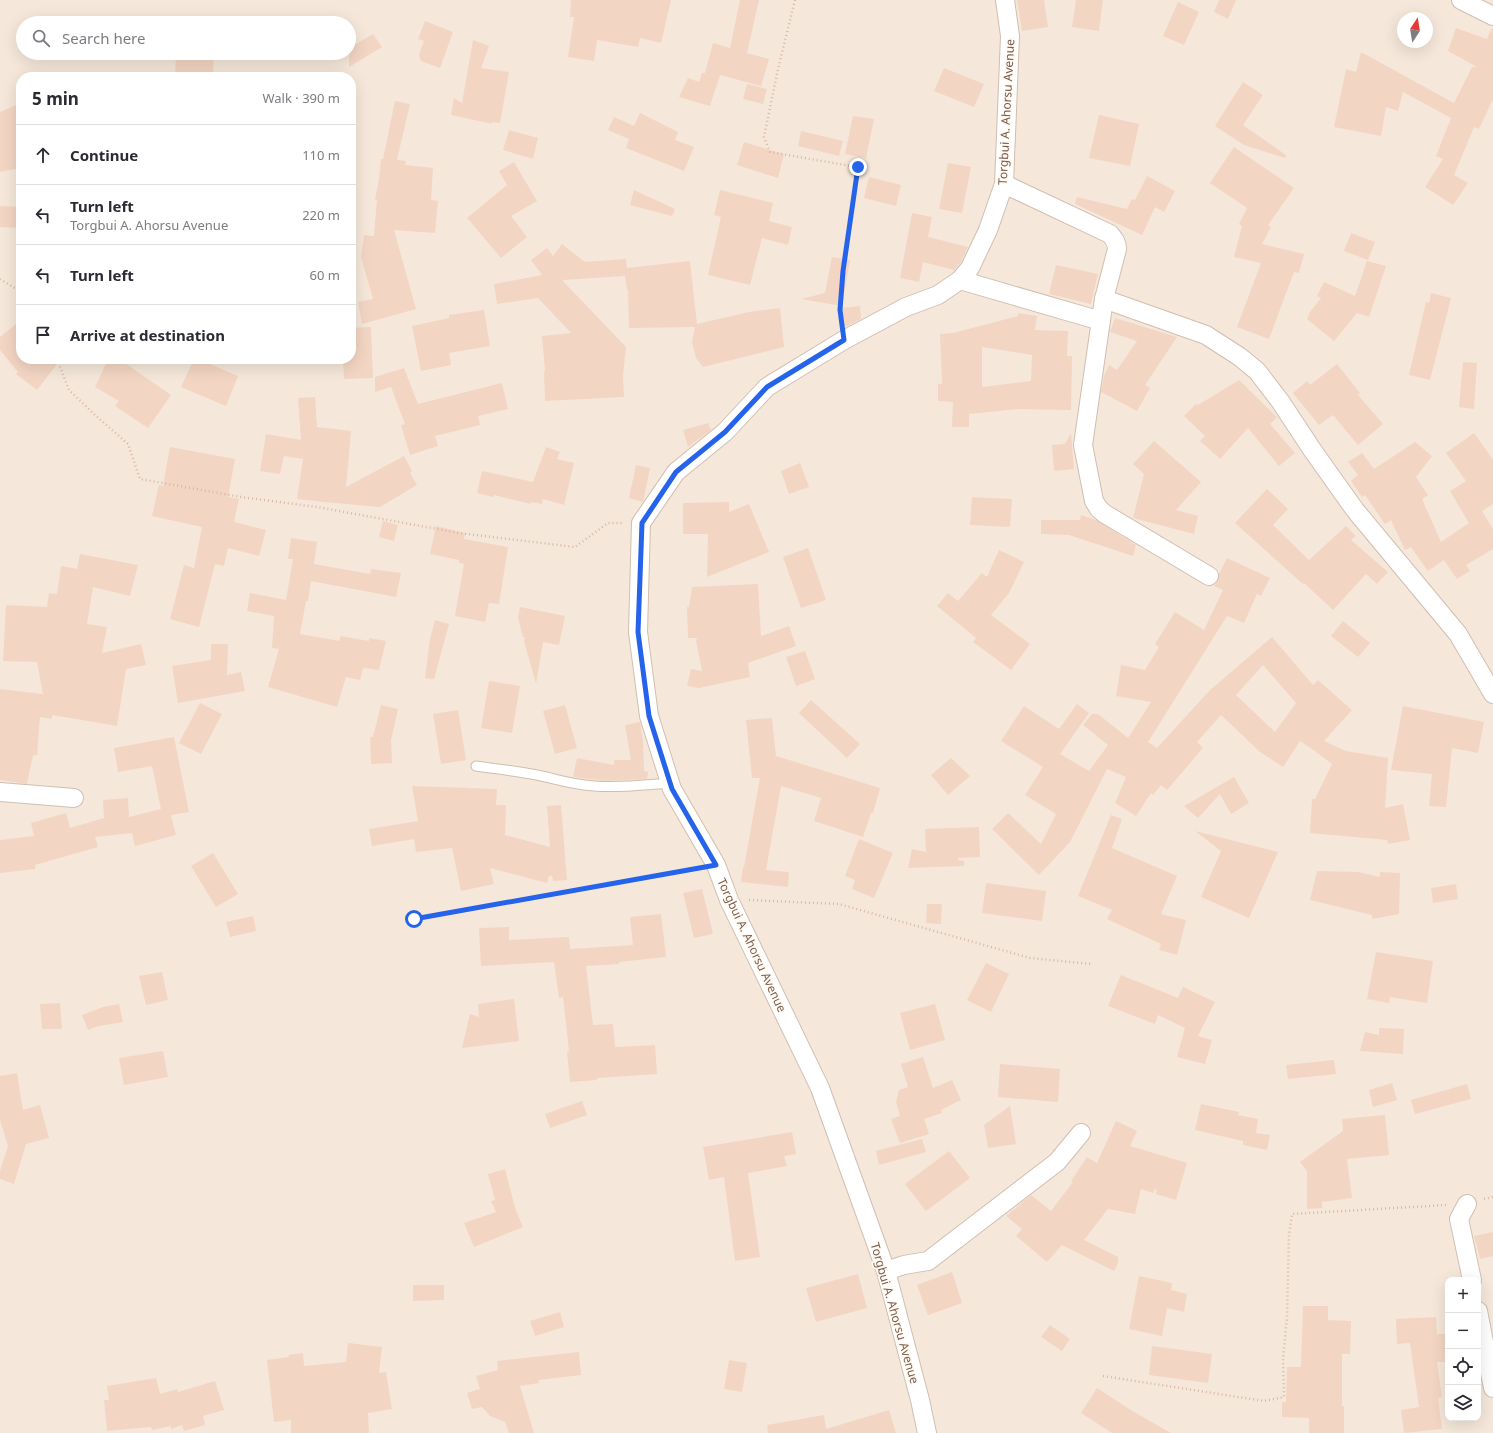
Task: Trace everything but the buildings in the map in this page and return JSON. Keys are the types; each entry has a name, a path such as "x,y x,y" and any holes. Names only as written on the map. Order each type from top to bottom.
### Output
{"street":[{"name":"Torgbui A. Ahorsu Avenue","path":"927,1433 920,1400 886,1272 820,1088 729,900 716,865 672,789 649,716 638,632 642,523 676,472 725,432 767,387 844,340 906,307 938,295 960,280 970,268 988,230 1004,184 1010,36 1005,0"},
{"path":"1461,0 1493,16"},
{"path":"1004,184 1110,234 1115,239 1117,249 1100,321 1083,445 1094,501 1105,514 1209,576"},
{"path":"960,280 1100,321"},
{"path":"1104,299 1206,335 1240,357 1257,371 1280,401 1355,510 1458,634 1493,694"},
{"path":"0,792 74,798"},
{"path":"886,1272 904,1265 928,1261 1019,1193 1057,1162 1081,1133"},
{"path":"1467,1204 1458,1219 1471,1277"},
{"path":"1478,1313 1493,1388"}],"lane":[{"path":"476,766 519,772 569,783 594,786 670,783"}],"path":[{"path":"795,0 778,69 764,137 770,152 858,167 843,271 840,310 844,340"},
{"path":"0,279 16,289"},
{"path":"59,364 69,390 128,444 140,479 241,498 331,509 459,533 575,547 608,523 642,523"},
{"path":"414,919 716,865"},
{"path":"729,900 839,904 1030,958 1092,964"},
{"path":"1103,1376 1264,1401 1284,1397 1283,1359 1287,1317 1289,1235 1292,1214 1467,1204 1493,1197"}],"shaded area":[{"path":"0,0 1493,0 1493,1433 0,1433"}],"route":[{"path":"414,919 716,865 672,789 649,716 638,632 642,523 676,472 725,432 767,387 844,340 840,310 843,271 858,167"}]}
